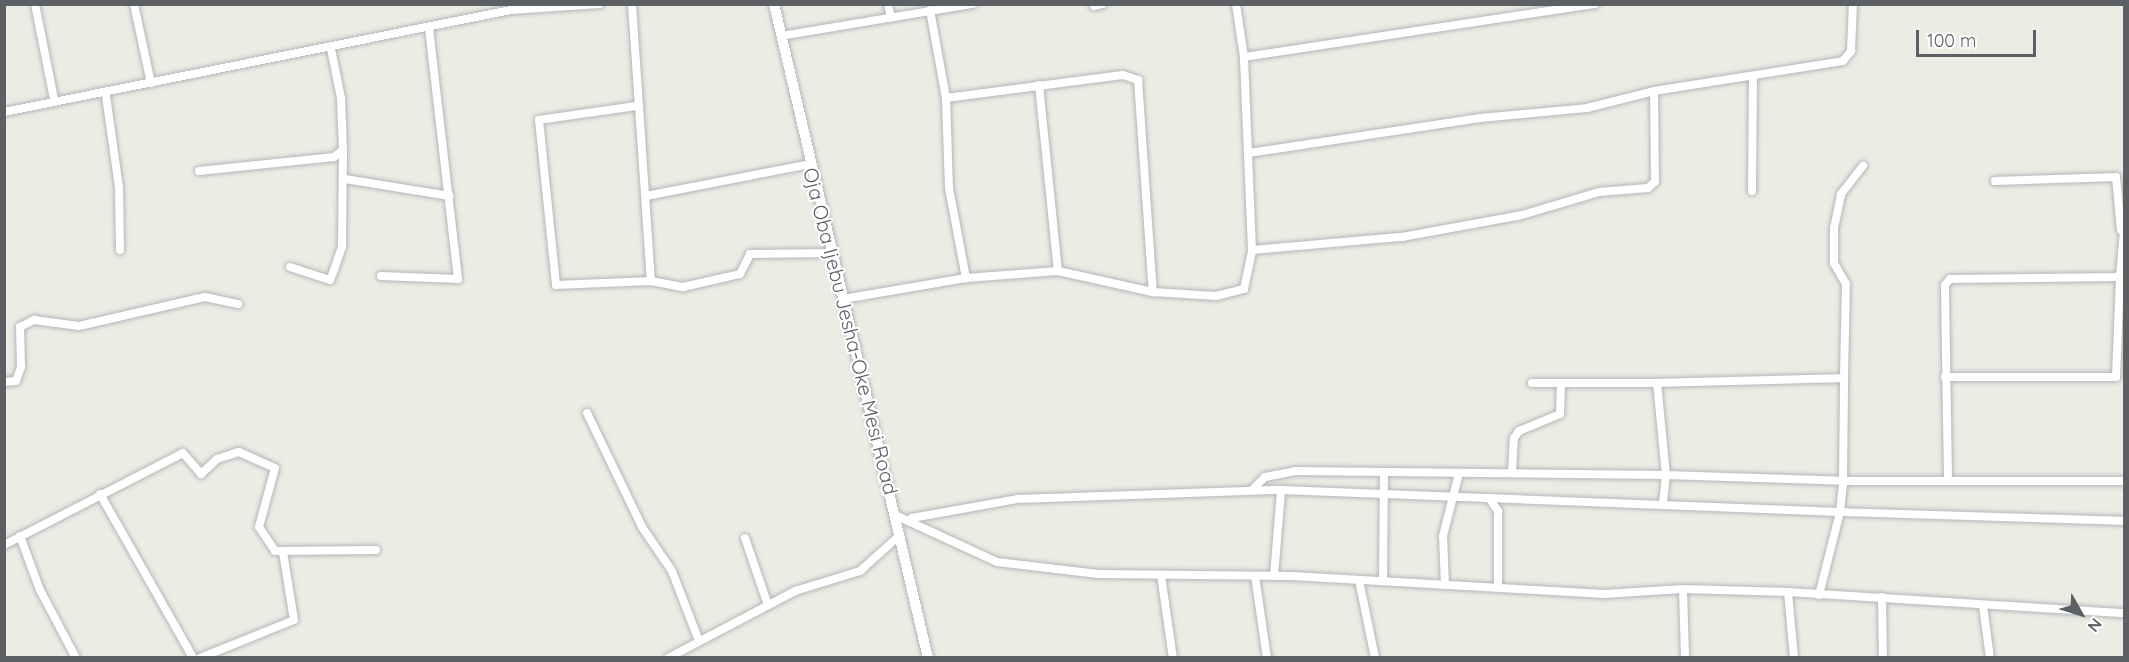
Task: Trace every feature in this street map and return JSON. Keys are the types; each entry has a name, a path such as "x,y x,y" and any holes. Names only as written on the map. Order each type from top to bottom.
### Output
{"main road":[{"name":"Oja Oba Ijebu Jesha-Oke Mesi Road","path":"774,4 928,657"}],"street":[{"path":"35,4 54,99"},
{"path":"134,4 151,83"},
{"path":"4,112 54,99 106,96 151,83 331,49 511,10 600,4"},
{"path":"632,4 636,106 646,196 651,281"},
{"path":"888,4 891,18"},
{"path":"781,36 972,4"},
{"path":"1094,6 1103,4"},
{"path":"843,299 966,278 1058,271 1153,292 1238,293 1247,284 1252,250 1244,57 1236,4"},
{"path":"1244,57 1595,4"},
{"path":"1249,153 1480,118 1587,108 1654,91 1843,62 1851,51 1853,4"},
{"path":"930,10 946,98 949,188 966,278"},
{"path":"381,276 458,279 429,27"},
{"path":"290,267 330,280 342,247 338,225 345,178 341,98 331,49"},
{"path":"946,98 1123,75 1138,80 1153,292"},
{"path":"1752,191 1753,77"},
{"path":"1039,85 1058,271"},
{"path":"1252,250 1402,237 1522,215 1599,192 1648,188 1654,182 1654,91"},
{"path":"106,96 119,187 120,250"},
{"path":"636,106 539,120 556,285 651,281 682,287 740,274 750,254 832,253"},
{"path":"199,171 334,157 343,150"},
{"path":"646,196 811,164"},
{"path":"1819,595 1840,512 1843,481 1845,284 1834,263 1834,228 1840,194 1863,166"},
{"path":"1945,377 2116,377 2123,230 2116,177 1995,182"},
{"path":"345,178 450,196"},
{"path":"1948,481 1942,292 1950,279 2120,277"},
{"path":"4,382 16,381 21,367 20,327 34,320 79,326 205,297 238,304"},
{"path":"1532,383 1657,383 1844,378"},
{"path":"1512,473 1514,438 1519,431 1560,414 1561,383"},
{"path":"1657,383 1666,475 1663,504"},
{"path":"587,413 642,527 672,571 699,641"},
{"path":"4,545 183,453 201,474 217,459 239,452 275,468 259,527 270,546 283,552 376,550"},
{"path":"1252,490 1281,472 1666,475 1843,481 2124,481"},
{"path":"1383,581 1387,559 1382,494 1384,472"},
{"path":"1445,585 1449,496 1458,473"},
{"path":"895,515 912,518 1018,499 1281,490 1840,512 2124,520"},
{"path":"1274,576 1281,490"},
{"path":"100,494 194,657"},
{"path":"1489,498 1498,511 1498,586"},
{"path":"912,518 954,546 997,562 1161,574 1274,576 1498,586 1604,594 1683,589 1788,592 1983,606 2124,613"},
{"path":"668,657 807,586 860,571 900,535"},
{"path":"20,536 40,590 76,657"},
{"path":"746,538 768,605"},
{"path":"200,657 294,620 283,552"},
{"path":"1161,574 1173,657"},
{"path":"1256,576 1267,657"},
{"path":"1359,580 1375,657"},
{"path":"1683,589 1684,657"},
{"path":"1788,592 1794,657"},
{"path":"1882,597 1883,657"},
{"path":"1983,606 1990,657"}]}
